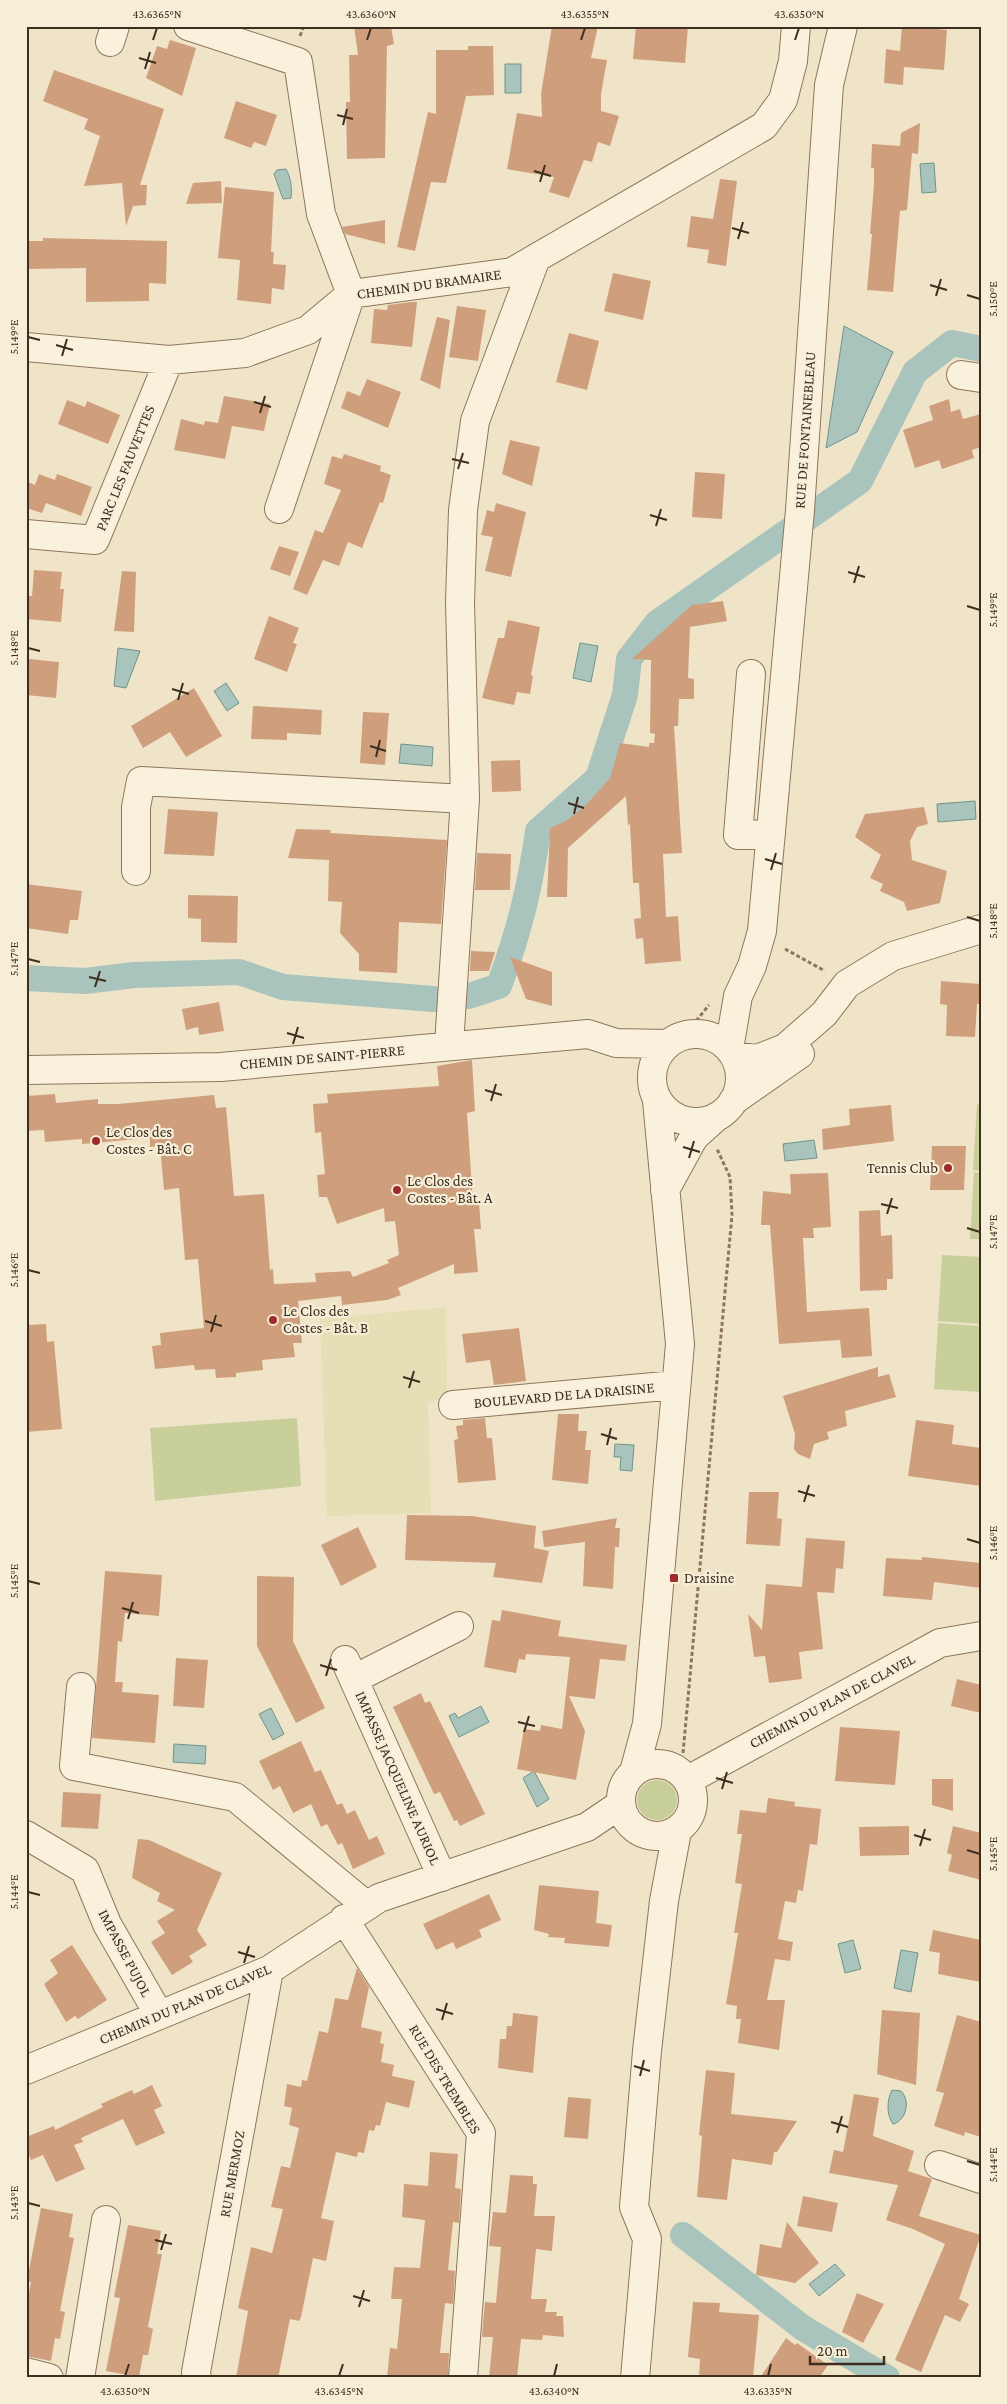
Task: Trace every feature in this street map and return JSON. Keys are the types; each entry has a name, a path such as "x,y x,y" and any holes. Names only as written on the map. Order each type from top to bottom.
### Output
{"street":[{"path":"188,26 298,62 321,214 351,294 279,510"},
{"name":"CHEMIN DU BRAMAIRE","path":"26,347 169,360 245,353 308,330 351,294 512,272 764,126 782,100 793,61 796,26"},
{"name":"RUE DE FONTAINEBLEAU","path":"731,1052 738,996 752,966 762,931 798,521 829,85 843,26"},
{"path":"449,1045 465,799 460,602 464,500 475,421 536,258"},
{"name":"PARC LES FAUVETTES","path":"26,534 95,540 169,360"},
{"path":"751,674 738,835 771,834"},
{"path":"136,871 136,807 141,781 465,799"},
{"path":"731,1052 740,1078 724,1110 698,1123 682,1121 668,1113 655,1095 652,1072 657,1057 667,1044 685,1035 705,1035 718,1040 731,1052 756,1059 785,1048 824,1014 847,984 893,956 981,929"},
{"name":"RUE DE FONTAINEBLEAU","path":"705,1035 715,1020 738,996"},
{"path":"665,1190 694,1137 724,1110 798,1056 814,1036 824,1014"},
{"name":"CHEMIN DE SAINT-PIERRE","path":"26,1070 221,1067 588,1034 616,1043 667,1044"},
{"name":"CHEMIN DE SAINT-PIERRE","path":"616,1043 632,1057 655,1095"},
{"name":"BOULEVARD DE LA DRAISINE","path":"634,1772 647,1724 680,1344 655,1095"},
{"name":"BOULEVARD DE LA DRAISINE","path":"453,1405 676,1385"},
{"name":"IMPASSE JACQUELINE AURIOL","path":"442,1877 350,1669 459,1626"},
{"name":"CHEMIN DU PLAN DE CLAVEL","path":"679,1767 940,1643 981,1636"},
{"path":"81,1687 74,1766 235,1797 367,1906"},
{"path":"634,1822 664,1836 676,1831 685,1823 691,1814 693,1802 679,1767 647,1724"},
{"path":"664,1900 634,1822 624,1787 634,1772 649,1765 679,1767"},
{"name":"CHEMIN DU PLAN DE CLAVEL","path":"26,2070 269,1970 344,1919 379,1898 587,1827 634,1822"},
{"path":"635,2378 647,2239 634,2207 646,2051 664,1900 676,1831"},
{"name":"IMPASSE PUJOL","path":"26,1835 85,1870 107,1924 159,2015"},
{"name":"RUE DES TREMBLES","path":"344,1919 481,2133 463,2378"},
{"name":"RUE MERMOZ","path":"197,2378 196,2372 269,1970"},
{"path":"939,2164 981,2179"},
{"path":"80,2378 106,2220"}],"path":[{"path":"762,915 768,931 786,950 847,984"},
{"path":"679,1767 729,1256 732,1215 730,1177"}],"shaded area":[{"path":"446,1307 447,1396 428,1403 431,1513 327,1516 320,1319"}],"green space":[{"path":"977,1104 981,1105 981,1171 973,1170"},
{"path":"974,1172 981,1173 981,1239 970,1239"},
{"path":"942,1255 981,1257 981,1324 938,1321"},
{"path":"938,1323 981,1326 981,1392 934,1389"},
{"path":"297,1418 301,1486 155,1501 150,1428"},
{"path":"657,1780 668,1783 674,1789 677,1800 674,1811 668,1817 657,1820 646,1817 640,1811 637,1800 640,1789 646,1783"}],"water":[{"path":"505,64 521,64 521,93 505,93"},
{"path":"934,163 936,192 922,193 920,164"},
{"path":"286,169 291,183 291,198 283,199 274,174 277,170"},
{"path":"844,326 893,352 857,432 826,448"},
{"path":"580,643 598,646 591,682 573,678"},
{"path":"118,648 140,651 126,688 114,686"},
{"path":"226,683 239,703 227,711 214,691"},
{"path":"401,744 433,747 432,766 399,763"},
{"path":"975,801 976,819 938,822 937,804"},
{"path":"814,1140 817,1158 785,1161 783,1144"},
{"path":"615,1444 634,1445 632,1471 620,1470 621,1457 614,1457"},
{"path":"481,1706 489,1722 459,1737 449,1716 455,1713 458,1718"},
{"path":"271,1708 284,1734 273,1740 259,1714"},
{"path":"174,1744 206,1746 205,1764 173,1762"},
{"path":"534,1771 549,1799 537,1807 523,1778"},
{"path":"853,1940 861,1969 845,1973 838,1944"},
{"path":"901,1950 918,1953 911,1992 894,1988"},
{"path":"892,2090 901,2091 906,2100 904,2115 893,2124 889,2116 888,2107"},
{"path":"835,2264 845,2275 819,2296 809,2284"}],"building":[{"path":"354,26 391,26 394,44 387,46 385,158 347,159 346,102 350,102 349,55 358,55"},
{"path":"552,26 598,26 591,58 607,60 601,94 601,111 619,116 610,146 598,142 592,162 584,160 569,198 549,192 554,177 507,169 517,113 542,117 541,94"},
{"path":"636,26 688,26 685,63 633,59"},
{"path":"902,26 937,26 937,29 947,30 944,70 904,67 903,85 884,83 886,49 900,51"},
{"path":"170,40 196,48 182,96 146,78 157,46 167,49"},
{"path":"468,46 493,46 494,95 466,96 446,183 431,182 415,251 397,247 428,112 436,114 436,50 468,50"},
{"path":"54,70 164,109 140,185 147,185 146,205 133,206 126,226 122,183 84,186 100,136 84,129 88,119 43,101"},
{"path":"236,101 277,115 266,146 254,142 251,148 224,138"},
{"path":"920,123 918,154 912,153 907,210 900,211 893,292 867,290 874,185 874,168 871,168 872,144 900,146 901,133"},
{"path":"720,179 737,181 726,266 707,263 709,250 687,247 691,216 713,219"},
{"path":"221,181 222,203 186,204 193,183"},
{"path":"225,187 274,192 271,252 274,252 273,264 286,265 284,290 272,288 271,304 237,300 240,260 218,258"},
{"path":"385,220 385,244 345,234 342,227"},
{"path":"43,238 167,241 166,284 149,283 149,301 86,302 86,268 28,269 28,241 43,241"},
{"path":"613,273 651,281 643,320 604,311"},
{"path":"417,302 412,347 371,343 374,309 387,310 388,305"},
{"path":"457,306 486,310 478,361 449,357"},
{"path":"437,317 450,320 440,389 420,380"},
{"path":"569,333 599,341 587,390 556,382"},
{"path":"367,379 401,392 388,428 341,408 347,391 360,396"},
{"path":"224,396 270,404 264,431 232,426 225,459 174,450 181,419 204,425 205,421 218,423"},
{"path":"949,399 951,412 960,409 963,419 981,414 981,447 972,450 974,458 942,469 939,460 915,468 903,430 933,420 929,406"},
{"path":"67,400 85,407 87,401 120,415 108,444 58,424"},
{"path":"510,440 540,447 532,486 502,474"},
{"path":"344,454 381,466 380,471 391,475 383,503 380,502 362,548 348,542 339,566 323,560 307,595 293,589 315,530 323,533 341,490 324,484 332,456 342,459"},
{"path":"695,472 725,474 722,519 692,517"},
{"path":"39,474 55,480 57,474 92,487 81,516 46,503 42,513 26,508 26,481 35,485"},
{"path":"496,503 526,512 511,577 485,571 493,537 481,535 487,510 494,512"},
{"path":"279,546 299,552 290,576 270,569"},
{"path":"34,570 62,572 60,589 64,589 61,622 26,619 26,595 32,596"},
{"path":"122,571 136,572 134,632 114,631"},
{"path":"723,601 727,621 690,627 688,678 694,679 694,699 679,699 678,726 674,726 682,853 663,854 666,917 678,916 681,961 645,964 643,938 636,939 634,919 641,918 639,883 633,883 630,824 628,825 626,796 568,848 567,897 547,897 550,828 566,821 585,806 610,778 620,743 649,747 649,743 654,743 655,734 650,733 651,660 632,659 692,605"},
{"path":"269,616 299,628 293,643 297,644 287,672 254,659"},
{"path":"508,620 540,627 531,675 533,676 530,694 517,692 514,705 482,698 498,638 504,638"},
{"path":"29,659 59,662 56,698 26,695 26,664 29,664"},
{"path":"194,688 222,736 186,757 170,732 143,748 131,726"},
{"path":"253,706 322,710 321,735 287,733 287,740 251,739"},
{"path":"363,712 389,713 385,765 360,763"},
{"path":"520,760 521,791 492,792 491,761"},
{"path":"924,807 928,824 917,827 910,841 912,860 947,871 940,903 907,911 904,902 880,891 883,884 870,878 881,855 855,837 865,814"},
{"path":"168,809 218,812 214,856 164,854"},
{"path":"296,829 331,830 330,833 447,840 441,924 399,922 397,973 359,971 359,954 340,933 342,902 328,901 329,860 288,858"},
{"path":"477,853 511,854 510,890 475,890"},
{"path":"26,884 82,891 78,920 70,920 68,934 26,928"},
{"path":"188,895 238,896 237,943 201,942 201,919 188,918"},
{"path":"471,951 495,952 489,971 470,971"},
{"path":"510,957 552,972 552,1006 526,999"},
{"path":"941,981 981,984 981,1004 977,1004 975,1037 946,1036 947,1005 940,1004"},
{"path":"219,1002 224,1031 199,1035 198,1027 186,1030 182,1009"},
{"path":"472,1060 475,1111 467,1113 473,1204 479,1203 481,1229 474,1229 478,1272 454,1274 454,1264 398,1288 401,1295 387,1300 342,1305 341,1296 298,1301 302,1343 293,1343 295,1357 262,1360 263,1370 236,1373 236,1377 216,1378 215,1369 195,1370 194,1365 155,1369 152,1346 161,1345 160,1333 204,1328 198,1259 185,1260 179,1188 164,1190 160,1146 150,1147 150,1138 82,1144 82,1139 45,1142 44,1130 26,1131 26,1096 55,1094 56,1103 98,1099 98,1104 118,1104 214,1095 216,1108 226,1107 234,1196 264,1194 270,1270 273,1269 274,1284 316,1282 315,1273 350,1271 353,1277 389,1263 387,1260 399,1255 395,1221 385,1222 384,1208 337,1224 327,1197 319,1197 317,1175 325,1174 321,1132 315,1133 313,1104 328,1103 327,1094 439,1086 437,1066"},
{"path":"891,1105 894,1141 823,1150 822,1129 850,1125 849,1109"},
{"name":"Tennis Club","path":"932,1146 966,1146 964,1190 930,1190"},
{"path":"828,1173 831,1227 813,1228 814,1238 803,1238 807,1312 869,1308 872,1356 842,1358 840,1340 779,1344 770,1225 761,1225 763,1191 791,1194 790,1174"},
{"path":"880,1210 881,1236 892,1235 893,1279 887,1279 887,1290 860,1291 859,1211"},
{"path":"46,1324 47,1342 54,1341 62,1429 26,1432 26,1325"},
{"path":"519,1328 526,1381 494,1385 490,1360 466,1363 462,1334"},
{"path":"878,1367 878,1377 889,1374 896,1397 845,1411 847,1426 827,1432 829,1439 814,1444 810,1459 798,1454 794,1449 795,1434 783,1396"},
{"path":"558,1414 579,1414 578,1431 587,1431 585,1450 591,1450 588,1484 552,1480"},
{"path":"485,1418 487,1438 492,1438 496,1480 458,1483 454,1440 458,1439 456,1426 463,1425 463,1420"},
{"path":"916,1420 954,1425 952,1444 981,1448 981,1486 908,1476"},
{"path":"749,1492 779,1492 777,1518 782,1519 780,1546 746,1544"},
{"path":"407,1515 472,1516 536,1526 534,1548 549,1551 542,1583 493,1577 496,1563 405,1560"},
{"path":"617,1518 615,1528 620,1528 619,1547 615,1547 613,1589 583,1586 585,1542 544,1547 542,1531"},
{"path":"358,1527 377,1567 341,1586 321,1545"},
{"path":"806,1538 845,1541 843,1569 836,1568 834,1593 817,1592 823,1649 799,1652 802,1679 769,1683 765,1656 754,1657 748,1614 762,1630 766,1584 802,1587"},
{"path":"922,1557 981,1563 981,1588 934,1582 932,1600 883,1596 886,1558 922,1560"},
{"path":"105,1571 162,1575 159,1616 125,1613 122,1642 118,1641 115,1682 123,1682 122,1692 159,1695 155,1743 92,1738"},
{"path":"257,1576 294,1577 293,1641 325,1708 296,1723 257,1646"},
{"path":"502,1610 561,1621 558,1636 627,1645 625,1661 600,1659 595,1699 569,1696 585,1731 576,1780 517,1769 524,1729 540,1731 541,1725 562,1729 570,1657 526,1654 525,1660 519,1659 516,1673 484,1667 492,1620 500,1621"},
{"path":"176,1658 208,1660 204,1708 173,1706"},
{"path":"957,1679 981,1685 981,1713 951,1706"},
{"path":"421,1693 425,1703 430,1701 485,1814 460,1826 457,1820 454,1821 440,1792 434,1794 393,1707"},
{"path":"840,1727 900,1731 895,1785 835,1781"},
{"path":"301,1741 315,1772 321,1770 337,1805 342,1803 347,1814 355,1810 369,1840 377,1836 385,1854 353,1869 342,1843 338,1845 327,1824 321,1827 311,1804 293,1813 280,1786 273,1790 259,1761"},
{"path":"932,1779 953,1779 953,1811 932,1805"},
{"path":"63,1792 101,1794 98,1829 61,1827"},
{"path":"768,1798 795,1802 794,1806 821,1809 817,1845 810,1844 803,1891 798,1890 796,1903 785,1901 778,1939 793,1942 790,1961 775,1959 767,2000 785,2000 779,2050 738,2043 741,2019 736,2019 737,2006 726,2004 738,1933 734,1933 742,1884 735,1883 742,1834 737,1834 740,1810 766,1813"},
{"path":"909,1826 909,1855 860,1856 859,1827"},
{"path":"953,1826 981,1833 981,1880 948,1871 952,1855 947,1853"},
{"path":"138,1839 149,1840 222,1873 197,1930 207,1945 189,1956 193,1962 172,1975 151,1942 165,1933 157,1921 175,1910 157,1901 160,1893 132,1878"},
{"path":"539,1885 599,1891 596,1923 612,1925 609,1947 564,1943 565,1938 548,1937 549,1934 534,1930"},
{"path":"489,1894 501,1920 479,1930 482,1937 456,1949 453,1942 436,1950 423,1924"},
{"path":"933,1930 981,1940 981,1982 938,1974 940,1953 929,1951"},
{"path":"72,1945 107,2000 78,2019 75,2016 66,2022 44,1984 58,1973 50,1960"},
{"path":"357,1968 369,1987 361,2027 382,2032 380,2043 384,2044 381,2062 394,2065 392,2076 415,2081 409,2108 386,2102 380,2126 376,2125 374,2131 369,2130 364,2153 358,2152 357,2157 336,2152 321,2218 334,2221 326,2261 313,2258 301,2317 299,2321 290,2319 278,2378 236,2378 248,2311 238,2308 251,2247 272,2253 283,2209 271,2207 281,2166 290,2168 299,2128 289,2125 292,2108 284,2106 287,2084 301,2087 302,2080 307,2081 319,2031 328,2033 335,1998 348,2000"},
{"path":"882,2010 920,2013 916,2085 877,2074"},
{"path":"513,2013 538,2016 533,2073 498,2068 500,2039 506,2039 507,2026 512,2026"},
{"path":"957,2015 981,2022 981,2137 965,2132 964,2136 934,2126 944,2093 936,2091"},
{"path":"706,2070 735,2073 731,2114 797,2121 777,2152 774,2152 772,2165 732,2159 727,2200 697,2197 702,2136 699,2135"},
{"path":"152,2085 162,2106 154,2110 165,2133 136,2146 123,2119 81,2138 83,2142 74,2145 85,2169 56,2182 43,2155 31,2160 26,2149 26,2137 54,2126 55,2130 103,2107 101,2104 132,2090 134,2094"},
{"path":"854,2094 879,2098 873,2136 914,2151 908,2171 932,2179 919,2216 981,2235 959,2299 969,2304 960,2322 945,2315 921,2372 895,2360 945,2244 913,2229 886,2220 898,2185 829,2173 834,2150 843,2152"},
{"path":"568,2097 591,2099 588,2139 564,2137"},
{"path":"430,2152 458,2154 455,2188 461,2189 459,2223 453,2222 448,2270 455,2271 453,2304 445,2303 440,2353 449,2353 448,2378 387,2378 390,2348 397,2349 402,2299 391,2299 394,2267 420,2268 425,2220 402,2217 404,2184 428,2186"},
{"path":"510,2175 533,2176 533,2184 537,2184 534,2216 555,2216 552,2251 536,2249 531,2299 547,2299 545,2312 557,2312 556,2316 563,2316 564,2337 543,2335 542,2340 521,2339 517,2378 489,2378 493,2337 482,2337 483,2322 485,2302 496,2303 501,2247 489,2246 493,2212 506,2213"},
{"path":"803,2196 838,2203 832,2232 797,2226"},
{"path":"41,2208 73,2214 69,2237 74,2238 60,2311 65,2312 60,2339 55,2338 51,2361 26,2356 26,2310 31,2282 27,2281"},
{"path":"787,2222 819,2263 795,2283 756,2275 760,2244 781,2248"},
{"path":"128,2225 161,2231 157,2254 162,2254 148,2327 153,2329 148,2355 143,2355 139,2377 106,2371 120,2298 114,2297"},
{"path":"857,2293 884,2304 863,2343 842,2332"},
{"path":"693,2302 720,2303 719,2312 759,2315 753,2378 699,2378 700,2359 688,2357"},
{"path":"786,2338 795,2345 797,2343 828,2365 819,2378 760,2378"}],"waterway":[{"path":"469,996 499,986 523,910 538,831 598,778 625,695 629,659 657,623 860,481 915,372 952,343 981,349"},
{"path":"26,978 85,981 134,975 239,972 283,987 434,999"},
{"path":"683,2235 803,2328 887,2378"}],"place":[{"name":"Le Clos des Costes - Bât. C","path":"96,1141"},
{"name":"Tennis Club","path":"948,1168"},
{"name":"Le Clos des Costes - Bât. A","path":"397,1190"},
{"name":"Le Clos des Costes - Bât. B","path":"273,1320"},
{"name":"Draisine","path":"674,1578"}]}
